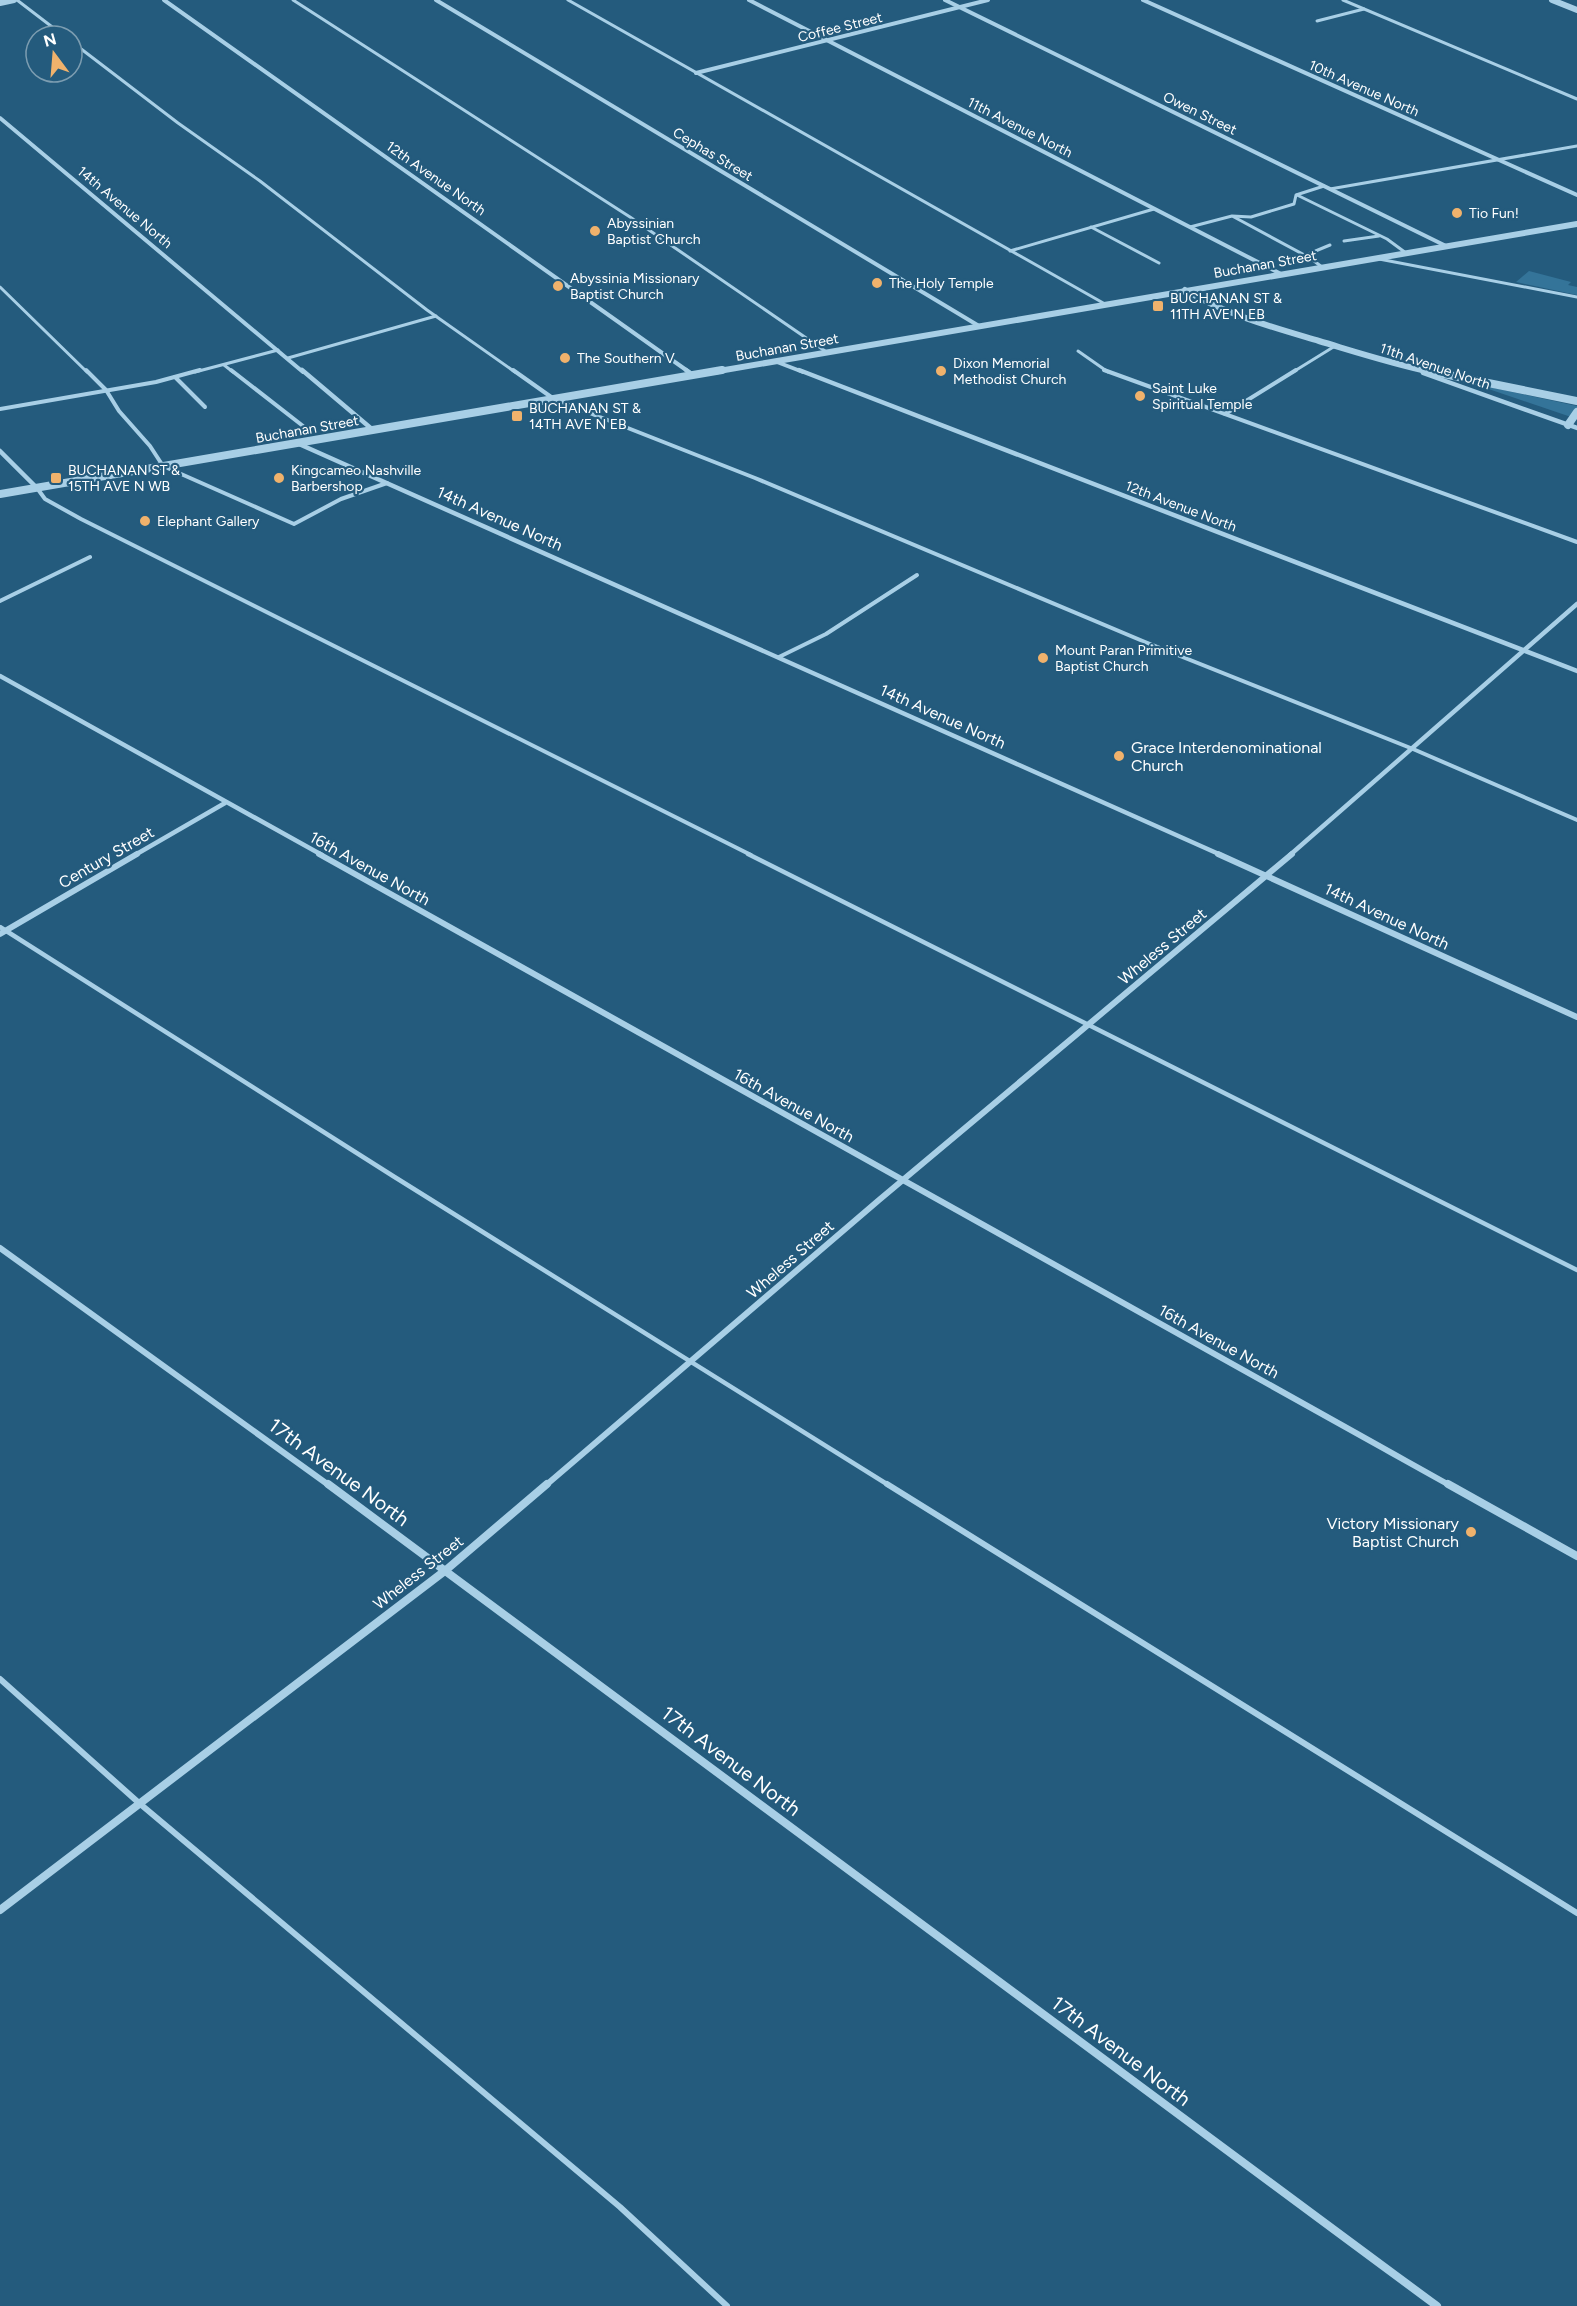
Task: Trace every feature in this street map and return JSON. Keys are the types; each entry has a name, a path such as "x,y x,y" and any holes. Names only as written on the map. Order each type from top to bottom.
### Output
{"street":[{"path":"0,3 15,0"},
{"name":"12th Avenue North","path":"164,0 693,375"},
{"name":"Cephas Street","path":"436,0 979,326"},
{"name":"11th Avenue North","path":"749,0 1281,274"},
{"name":"Owen Street","path":"945,0 1446,246"},
{"name":"Coffee Street","path":"696,73 828,42 988,0"},
{"name":"10th Avenue North","path":"1143,0 1577,195"},
{"path":"1552,0 1577,10"},
{"name":"14th Avenue North","path":"0,118 373,430"},
{"name":"Buchanan Street","path":"0,494 1577,224"},
{"name":"11th Avenue North","path":"1185,290 1214,307 1242,318 1402,366 1577,428"},
{"name":"12th Avenue North","path":"777,362 1577,671"},
{"path":"1402,366 1577,401"},
{"path":"1568,425 1577,411"},
{"name":"14th Avenue North","path":"297,443 779,657 1577,1017"},
{"path":"0,452 37,488"},
{"name":"Wheless Street","path":"0,1910 446,1570 902,1181 1267,876 1577,604"},
{"name":"16th Avenue North","path":"0,676 1577,1556"},
{"name":"Century Street","path":"2,931 225,803"},
{"name":"17th Avenue North","path":"0,1248 446,1570 1437,2306"}],"lane":[{"path":"15,0 48,24"},
{"path":"293,0 480,122 628,214 754,298 828,353"},
{"path":"568,0 1105,304"},
{"path":"1342,0 1577,99"},
{"path":"1317,21 1364,9"},
{"path":"84,51 178,123 260,181 436,316 554,399 755,478 1134,637 1413,749 1577,820"},
{"path":"1330,189 1577,146"},
{"path":"1296,195 1324,186"},
{"path":"1190,227 1232,216 1251,217 1294,204 1296,195"},
{"path":"1296,195 1380,236 1406,253"},
{"path":"1010,251 1154,209"},
{"path":"1232,216 1306,255 1322,267"},
{"path":"1091,227 1159,263"},
{"path":"1344,241 1380,236"},
{"path":"1306,255 1330,246"},
{"path":"1373,258 1577,297"},
{"path":"0,287 106,390 114,407 158,454 164,466 294,524 341,499 387,483"},
{"path":"288,358 436,316"},
{"path":"1225,414 1336,346"},
{"path":"0,409 175,377 278,350"},
{"path":"1078,351 1103,370 1481,510 1577,542"},
{"path":"224,365 303,426"},
{"path":"175,377 205,407"},
{"path":"37,488 45,499 81,519 1577,1270"},
{"path":"0,601 90,557"},
{"path":"779,657 826,634 917,575"},
{"path":"2,931 1577,1913"},
{"path":"0,1679 139,1803 620,2207 727,2306"}],"shaded area":[{"path":"1529,271 1571,282 1568,285 1577,287 1577,295 1516,282"},
{"path":"1471,383 1577,406 1577,419"}],"place":[{"name":"Tio Fun!","path":"1457,213"},
{"name":"Abyssinian Baptist Church","path":"595,231"},
{"name":"The Holy Temple","path":"877,283"},
{"name":"Abyssinia Missionary Baptist Church","path":"558,286"},
{"name":"BUCHANAN ST & 11TH AVE N EB","path":"1158,306"},
{"name":"The Southern V","path":"565,358"},
{"name":"Dixon Memorial Methodist Church","path":"941,371"},
{"name":"Saint Luke Spiritual Temple","path":"1140,396"},
{"name":"BUCHANAN ST & 14TH AVE N EB","path":"517,416"},
{"name":"BUCHANAN ST & 15TH AVE N WB","path":"56,478"},
{"name":"Kingcameo Nashville Barbershop","path":"279,478"},
{"name":"Elephant Gallery","path":"145,521"},
{"name":"Mount Paran Primitive Baptist Church","path":"1043,658"},
{"name":"Grace Interdenominational Church","path":"1119,756"},
{"name":"Victory Missionary Baptist Church","path":"1471,1532"}]}
